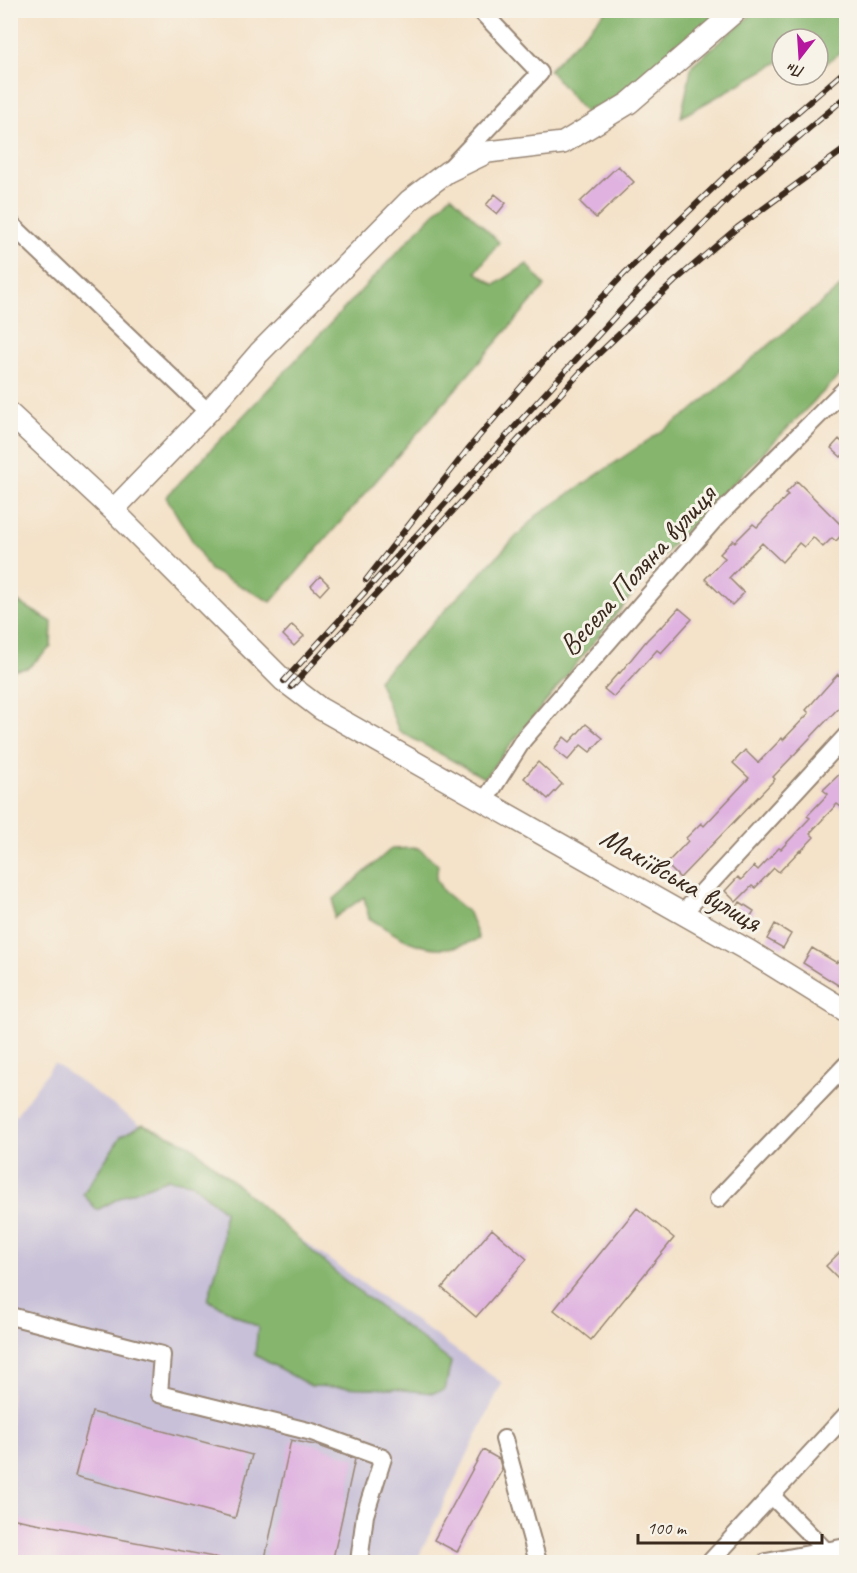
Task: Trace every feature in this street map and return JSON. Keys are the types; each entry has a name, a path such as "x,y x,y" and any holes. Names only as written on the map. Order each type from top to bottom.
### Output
{"main road":[{"path":"112,510 208,412 259,353 410,200 447,172 488,152 563,143 629,103 737,10"},
{"name":"Макіївська вулиця","path":"10,414 112,510 284,681 304,698 748,951 846,1011"}],"street":[{"path":"447,172 540,73 480,10"},
{"path":"10,223 208,412"},
{"name":"Весела Поляна вулиця","path":"484,802 523,740 708,528 846,388"},
{"path":"682,914 846,736"},
{"path":"718,1199 846,1065"},
{"path":"10,1316 162,1355 159,1394 312,1432 383,1458 365,1515 359,1563"},
{"path":"710,1563 846,1415"},
{"path":"504,1438 538,1563"},
{"path":"772,1496 826,1551"},
{"path":"766,1563 846,1547"}],"shaded area":[{"path":"54,1063 502,1383 416,1562 11,1562 10,1123"}],"green space":[{"path":"606,11 728,11 629,103 588,116 549,70"},
{"path":"756,11 846,11 846,48 830,61 830,27 770,27 770,67 681,117 692,65"},
{"path":"451,195 499,242 476,272 495,285 527,264 545,286 271,602 210,570 166,497"},
{"path":"846,280 846,371 673,544 484,778 399,731 378,680 536,516 690,412 837,290"},
{"path":"18,602 52,622 51,647 28,668 11,671 11,604"},
{"path":"418,848 438,865 436,879 443,891 469,913 479,939 451,948 415,944 369,918 364,897 334,918 334,899 391,849"},
{"path":"143,1124 190,1145 342,1278 451,1362 445,1390 433,1393 311,1386 255,1355 258,1327 208,1300 222,1250 224,1211 191,1183 168,1179 125,1195 97,1210 83,1194 121,1136"}],"building":[{"path":"618,166 634,182 596,218 580,202"},
{"path":"495,194 506,203 497,214 486,205"},
{"path":"839,439 846,446 846,452 841,457 831,448"},
{"path":"797,481 846,530 836,541 832,538 823,547 813,537 804,547 799,543 782,562 762,543 729,578 744,593 732,605 705,579 725,558 720,554 733,540 735,542 753,524 757,527 788,495 786,493"},
{"path":"320,576 329,585 320,595 311,586"},
{"path":"679,608 692,619 661,653 657,650 614,697 604,689 647,640"},
{"path":"292,625 304,636 294,646 283,635"},
{"path":"838,674 846,682 846,700 773,777 775,779 680,878 666,864 688,841 686,838 701,823 704,826 749,778 733,763 745,750 758,763 809,713 806,710"},
{"path":"586,724 603,738 590,752 581,745 568,760 554,749 564,737 570,742"},
{"path":"538,762 562,784 548,799 524,778"},
{"path":"846,768 846,800 841,807 837,804 810,833 814,837 779,872 774,868 755,888 752,886 736,902 725,891 738,877 741,880 754,866 758,870 779,848 781,849 810,818 807,816 828,794 823,790"},
{"path":"740,902 754,911 746,924 732,916"},
{"path":"775,924 791,934 783,948 767,939"},
{"path":"812,948 846,966 846,978 841,987 803,963"},
{"path":"637,1208 674,1238 591,1340 554,1310"},
{"path":"492,1229 527,1259 476,1317 442,1288"},
{"path":"842,1250 846,1255 846,1286 826,1266"},
{"path":"92,1412 252,1455 235,1518 75,1476"},
{"path":"291,1440 319,1446 355,1459 332,1563 264,1563"},
{"path":"483,1450 499,1459 502,1470 457,1552 434,1540"},
{"path":"10,1518 219,1558 218,1563 10,1563"}],"railway":[{"path":"366,580 468,449 552,351 624,274 741,161 846,70"},
{"path":"284,681 649,279 742,185 846,97"},
{"path":"291,687 590,362 675,281 737,228 846,148"},
{"path":"337,1558 360,1562"}]}
